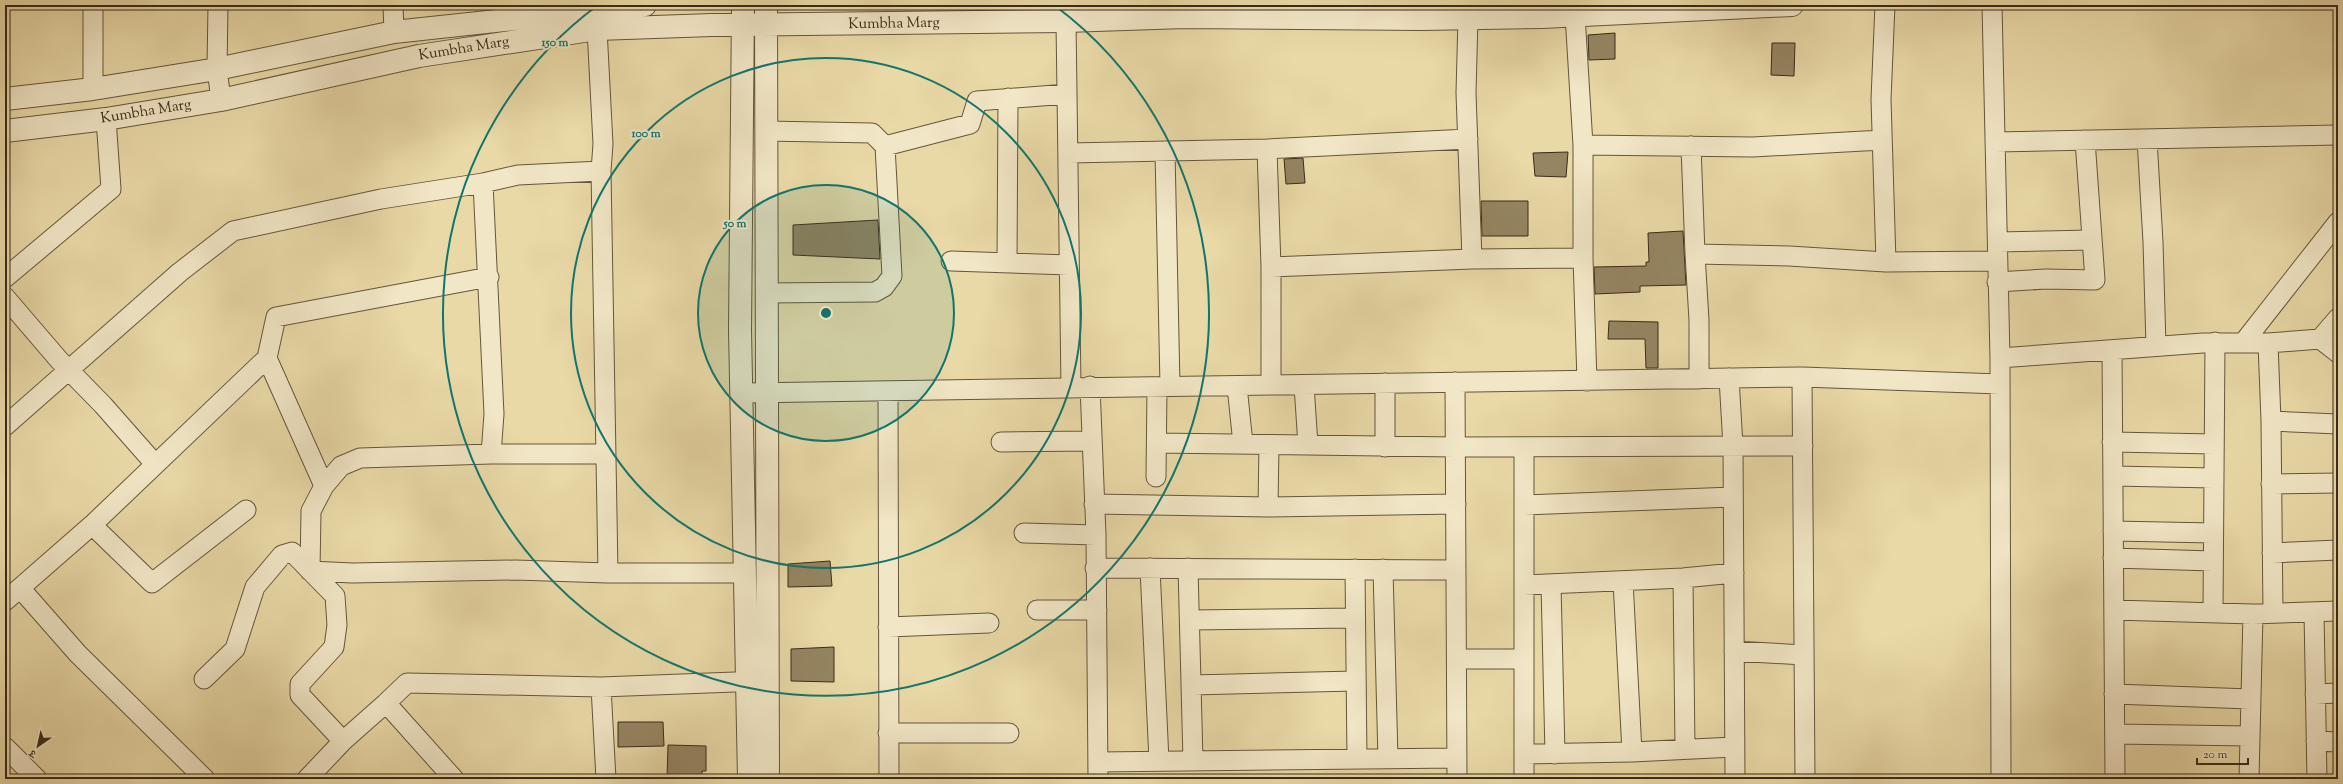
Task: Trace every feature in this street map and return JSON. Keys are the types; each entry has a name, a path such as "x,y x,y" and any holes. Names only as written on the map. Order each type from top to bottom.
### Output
{"street":[{"path":"93,5 93,89"},
{"path":"218,5 217,69 221,100"},
{"path":"393,5 394,32"},
{"name":"Kumbha Marg","path":"5,99 93,89 217,69 394,32 549,10 645,5"},
{"name":"Kumbha Marg","path":"5,131 106,119 221,100 419,56 597,29 743,15 1066,21 1184,17 1468,18 1490,11 1575,15 1730,6 1792,5"},
{"path":"1885,5 1881,100 1886,262"},
{"path":"1992,5 1998,242 1997,282 2000,358 2001,779"},
{"path":"743,15 742,393 745,573 768,779"},
{"path":"1575,15 1583,145 1583,258 1587,380"},
{"path":"748,779 757,681 767,392 766,16"},
{"path":"1468,18 1466,93 1472,260"},
{"path":"1066,21 1071,386"},
{"path":"597,29 602,144 601,172 608,573"},
{"path":"886,146 970,124 977,101 1067,94"},
{"path":"1008,98 1008,263"},
{"path":"5,278 111,189 106,119"},
{"path":"766,131 872,133 886,146 892,276 884,287 875,292 767,293"},
{"path":"1995,142 2338,135"},
{"path":"1068,153 1267,149 1468,139"},
{"path":"2147,139 2154,242 2156,346"},
{"path":"1583,145 1753,147 1882,140"},
{"path":"1997,282 2046,279 2095,280 2085,140"},
{"path":"1691,146 1699,320 1699,379"},
{"path":"1267,149 1271,267 1271,385"},
{"path":"1156,477 1157,443 1164,387 1165,151"},
{"path":"5,426 180,272 233,231 381,199 483,183 518,175 601,172"},
{"path":"483,183 489,277 494,414 491,454"},
{"path":"2243,343 2337,225"},
{"path":"1998,242 2092,240"},
{"path":"1695,254 1789,256 1886,262 1997,261"},
{"path":"1271,267 1472,260 1583,258"},
{"path":"951,261 1069,265"},
{"path":"5,600 92,525 155,464 242,384 267,358 276,317 489,277"},
{"path":"5,297 69,370 104,405 155,464"},
{"path":"2320,339 2338,318"},
{"path":"2000,358 2215,342 2268,343 2320,339 2338,353"},
{"path":"2213,612 2215,342"},
{"path":"2268,343 2271,421 2273,612"},
{"path":"2112,350 2115,779"},
{"path":"267,358 324,486"},
{"path":"742,393 1071,386 1164,387 1802,377 2000,384"},
{"path":"1802,377 1805,779"},
{"path":"1728,378 1733,446 1735,779"},
{"path":"1455,382 1457,779"},
{"path":"1385,383 1385,446"},
{"path":"1304,384 1308,445"},
{"path":"1090,386 1096,535 1095,568 1097,610 1098,770 1158,761 1457,758"},
{"path":"1237,386 1243,444"},
{"path":"888,391 888,779"},
{"path":"2271,421 2338,424"},
{"path":"1002,442 1092,441"},
{"path":"2112,442 2214,444"},
{"path":"1157,443 1456,447 1803,446"},
{"path":"1268,507 1269,445"},
{"path":"1524,447 1524,779"},
{"path":"310,571 311,512 324,486 341,466 360,458 491,454 606,454"},
{"path":"2113,476 2214,478"},
{"path":"2272,484 2338,483"},
{"path":"1524,505 1733,497"},
{"path":"1094,504 1268,507 1456,504"},
{"path":"92,525 152,583 246,510"},
{"path":"2113,530 2213,533"},
{"path":"1024,533 1096,535"},
{"path":"2272,553 2338,550"},
{"path":"204,679 235,649 255,587 282,554 292,552 335,596 337,625 334,647 300,684 300,694 343,741"},
{"path":"2113,558 2213,561"},
{"path":"1095,568 1456,570"},
{"path":"1150,568 1158,761"},
{"path":"1188,568 1191,620 1193,761"},
{"path":"1354,569 1355,681 1358,759"},
{"path":"1383,569 1388,759"},
{"path":"310,571 352,573 515,570 608,573 745,573"},
{"path":"1524,585 1683,578 1734,573"},
{"path":"1683,578 1685,749"},
{"path":"1623,581 1632,752"},
{"path":"1551,584 1555,754"},
{"path":"20,588 84,659 206,779"},
{"path":"1037,610 1097,610"},
{"path":"2114,610 2253,614 2273,612 2338,611"},
{"path":"2314,612 2317,779"},
{"path":"2248,779 2253,614"},
{"path":"1191,620 1354,618"},
{"path":"888,627 989,623"},
{"path":"1734,651 1804,655"},
{"path":"1457,659 1524,659"},
{"path":"307,779 343,741 406,683 601,687 757,681"},
{"path":"1192,685 1355,681"},
{"path":"601,687 606,779"},
{"path":"2316,694 2338,693"},
{"path":"2114,694 2250,699"},
{"path":"386,703 454,779"},
{"path":"888,733 1009,733"},
{"path":"2115,734 2249,736"},
{"path":"2316,741 2338,742"},
{"path":"5,747 37,779"},
{"path":"1524,754 1632,752 1734,747"}],"building":[{"path":"1615,33 1615,59 1589,60 1588,35"},
{"path":"1772,43 1795,43 1794,76 1771,75"},
{"path":"1568,152 1566,177 1535,176 1533,153"},
{"path":"1303,158 1305,183 1286,184 1284,159"},
{"path":"1481,201 1528,201 1528,236 1482,236"},
{"path":"878,220 880,259 793,255 793,225"},
{"path":"1683,231 1686,285 1640,286 1640,292 1595,294 1594,267 1646,266 1646,262 1649,262 1648,233"},
{"path":"1609,321 1658,322 1658,368 1646,368 1645,339 1608,339"},
{"path":"830,561 832,586 788,587 788,564"},
{"path":"834,647 834,682 791,681 791,649"},
{"path":"618,722 663,722 664,746 618,747"},
{"path":"668,745 706,746 706,771 702,771 702,779 667,779"}]}
